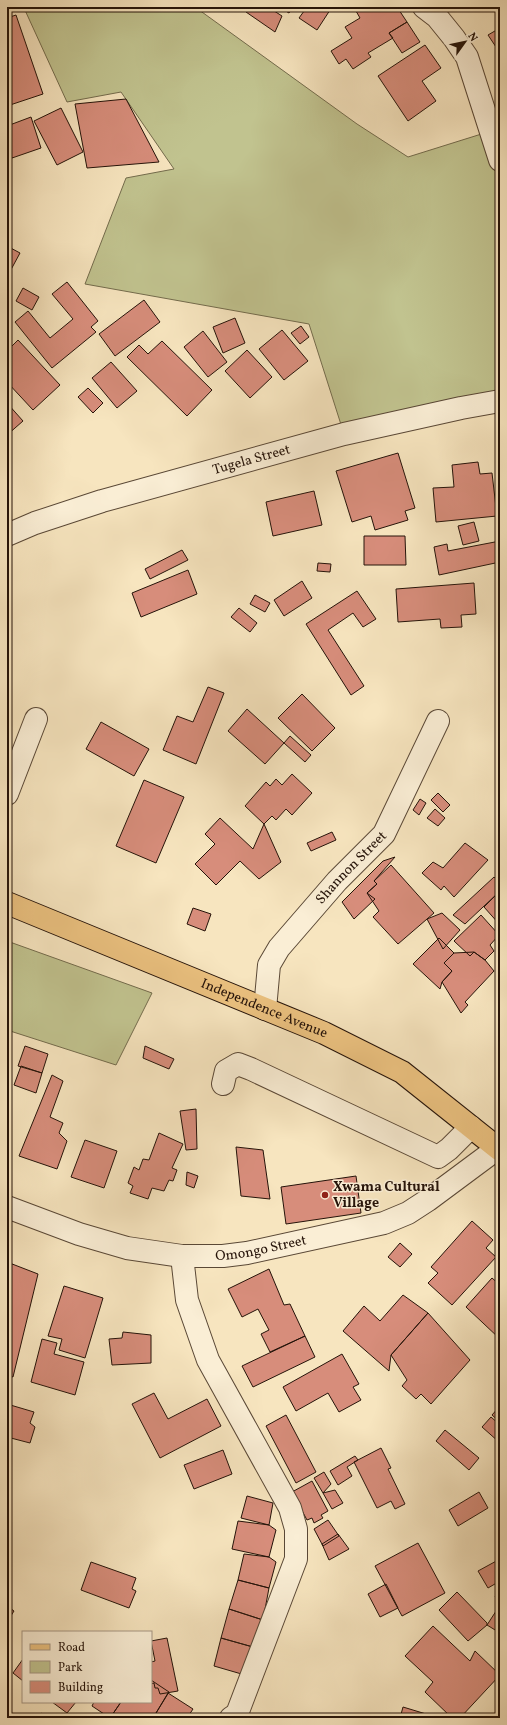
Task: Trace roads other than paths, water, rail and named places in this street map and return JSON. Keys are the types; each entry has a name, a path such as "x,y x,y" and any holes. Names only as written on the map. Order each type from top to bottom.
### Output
{"main road":[{"name":"Independence Avenue","path":"7,903 324,1033 402,1072 499,1149"}],"street":[{"path":"424,7 436,17 466,57 500,160"},
{"name":"Tugela Street","path":"7,535 35,523 102,501 344,434 461,408 500,401"},
{"path":"7,794 36,719"},
{"name":"Shannon Street","path":"265,1009 269,964 279,948 338,881 384,834 438,721"},
{"path":"224,1084 226,1071 238,1064 438,1157 449,1149 471,1127"},
{"name":"Omongo Street","path":"7,1207 79,1234 127,1248 182,1256 223,1256 247,1253 384,1223 408,1213 499,1149"},
{"path":"182,1256 187,1300 208,1360 290,1508 296,1528 296,1559 237,1714 231,1718"}],"place":[{"name":"Xwama Cultural Village","path":"325,1195"}]}
